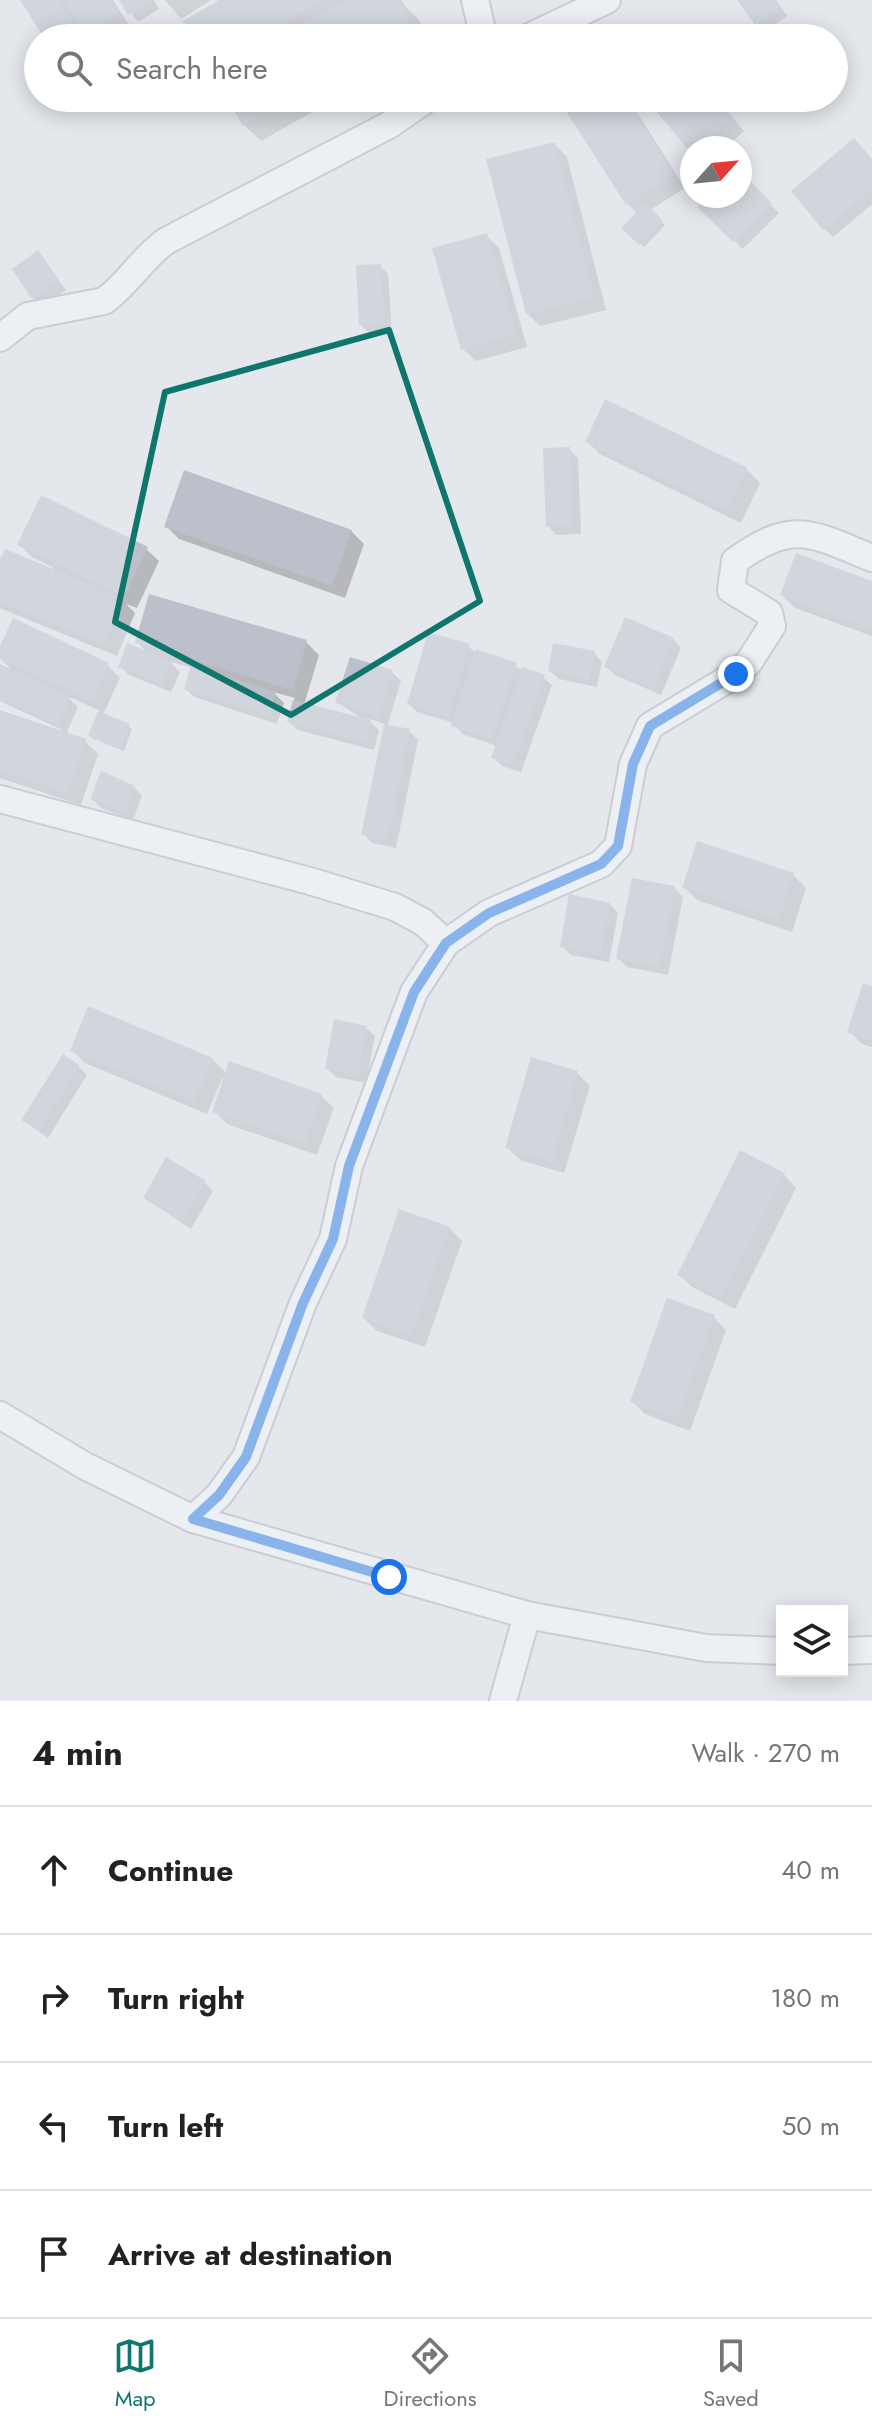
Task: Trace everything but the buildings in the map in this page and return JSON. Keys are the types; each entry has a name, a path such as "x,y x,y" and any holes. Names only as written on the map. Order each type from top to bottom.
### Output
{"street":[{"path":"475,0 481,24"},
{"path":"556,24 607,0"},
{"path":"0,338 28,316 104,301 114,294 147,254 166,241 389,125 408,112"},
{"path":"193,1519 219,1495 246,1457 303,1303 333,1239 349,1166 414,992 446,943 489,913 601,864 618,846 633,764 650,726 736,674 749,662 772,626 769,613 731,590 735,561 764,540 805,532 872,558"},
{"path":"0,799 395,907 423,922 446,943"},
{"path":"0,1415 85,1466 193,1519 527,1615 706,1648 776,1651"},
{"path":"503,1701 527,1615"},
{"path":"848,1651 872,1650"}],"highlighted area":[{"path":"389,330 480,601 291,715 115,622 165,392"}],"route":[{"path":"389,1577 193,1519 219,1495 246,1457 303,1303 333,1239 349,1166 377,1101 414,992 446,943 489,913 601,864 618,846 633,764 650,726 736,674"}]}
